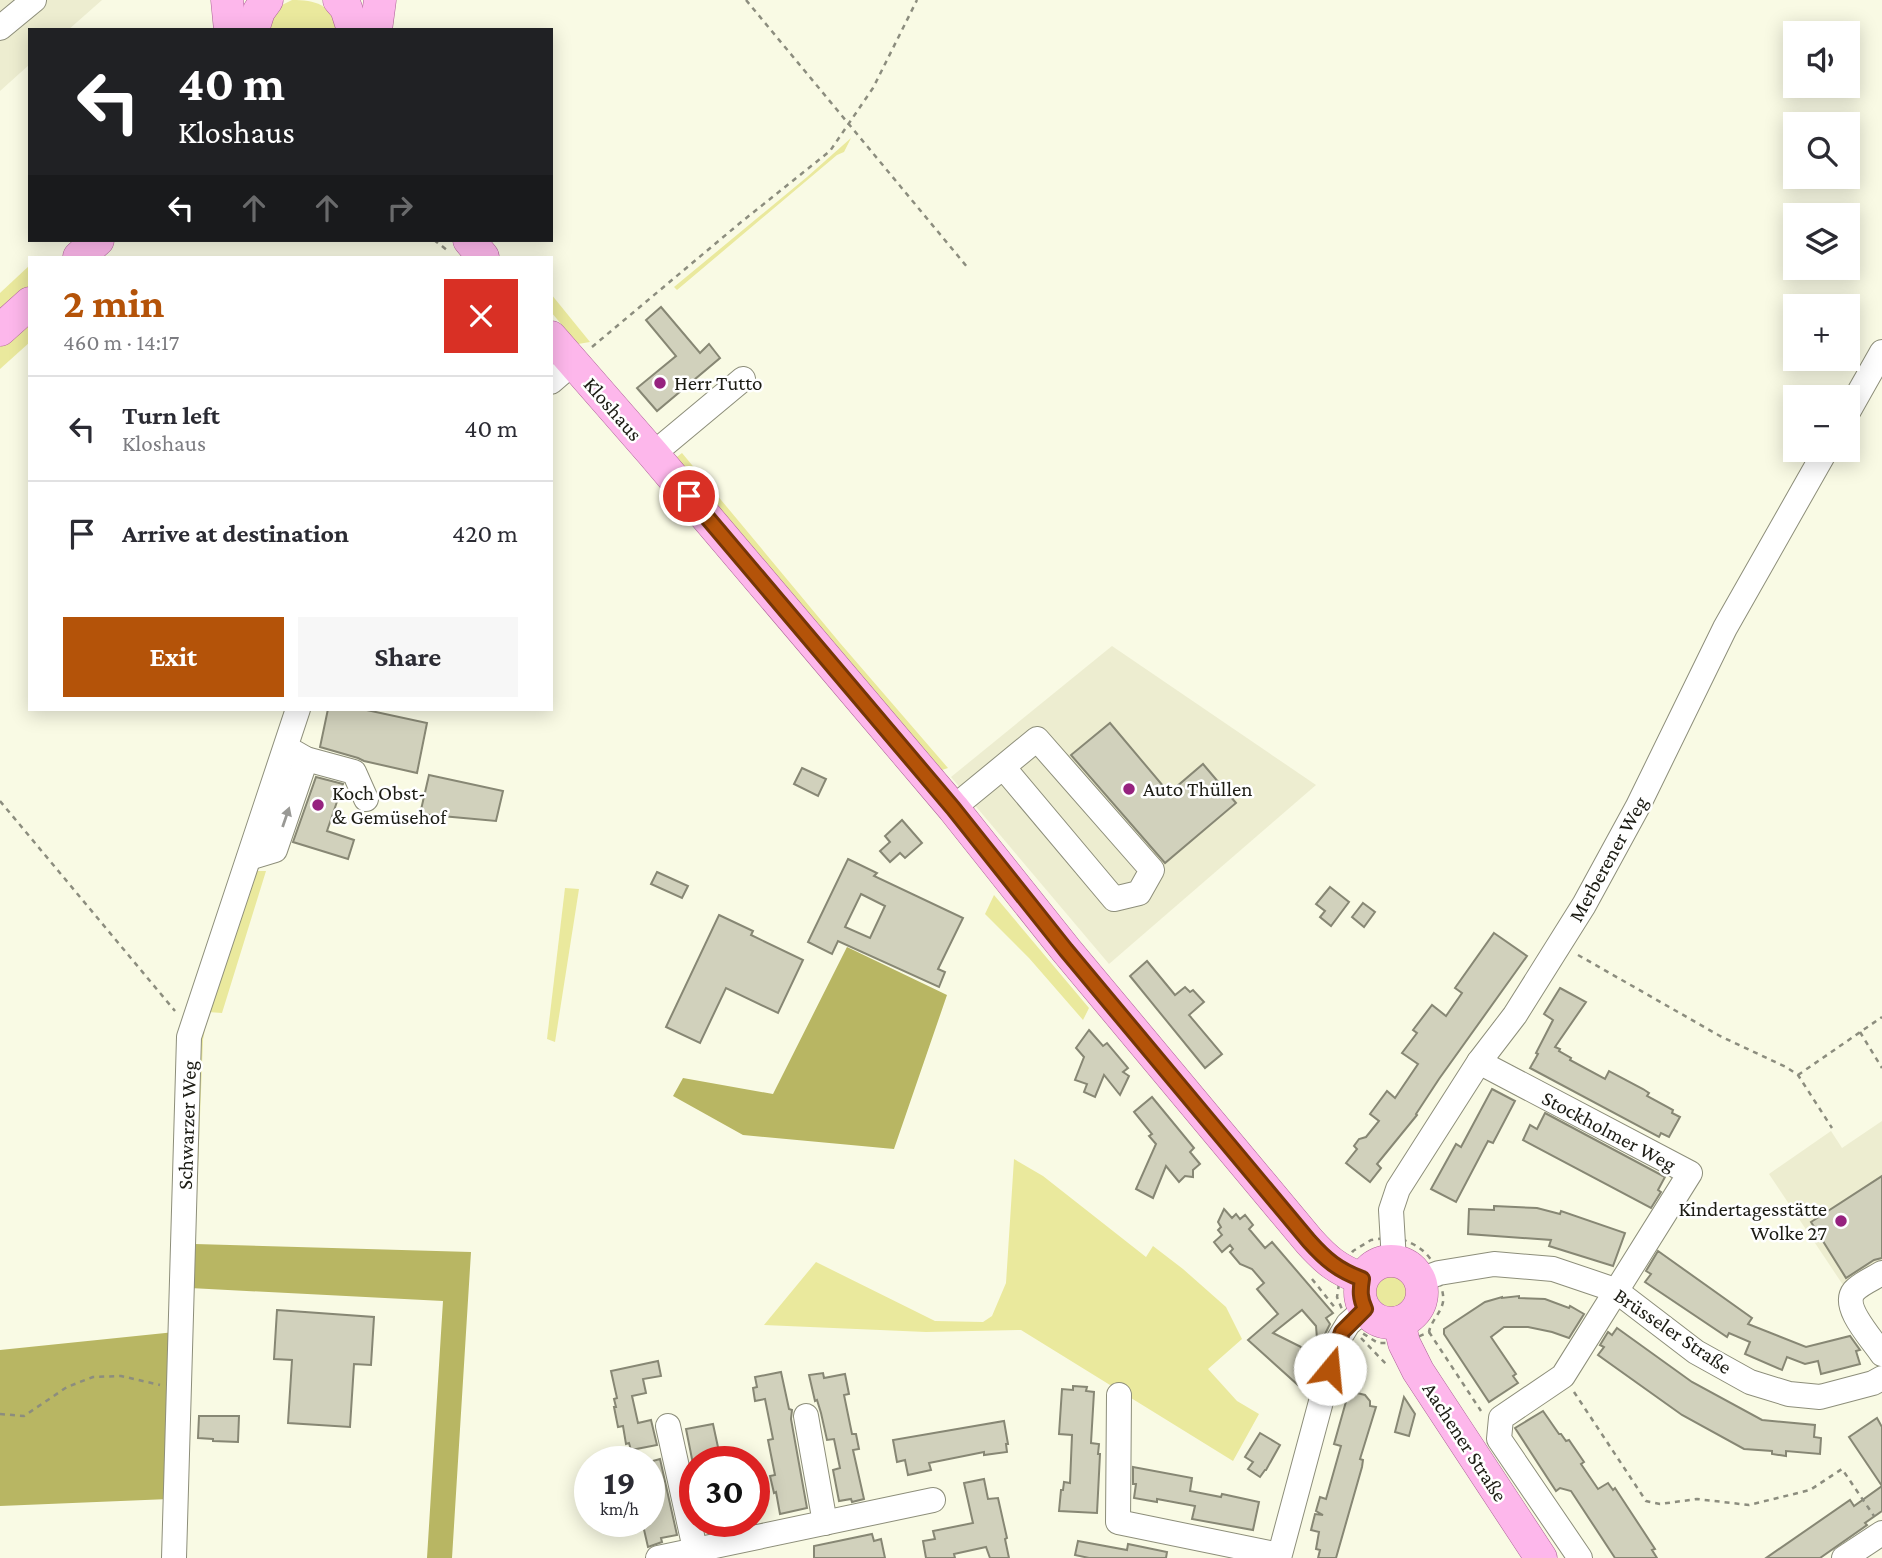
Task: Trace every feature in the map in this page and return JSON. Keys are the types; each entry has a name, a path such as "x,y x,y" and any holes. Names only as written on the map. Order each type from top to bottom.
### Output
{"main road":[{"path":"227,0 230,28"},
{"path":"376,28 380,0"},
{"path":"80,256 96,242"},
{"path":"0,330 28,305"},
{"name":"Kloshaus","path":"553,344 562,373 653,454 953,808 1075,960 1309,1241 1356,1286"},
{"path":"1394,1261 1409,1267 1420,1280 1422,1290 1416,1310 1399,1322 1390,1323 1371,1316 1356,1286 1375,1265 1394,1261"},
{"name":"Aachener Straße","path":"1399,1322 1404,1343 1418,1371 1541,1558"}],"street":[{"path":"0,28 34,0"},
{"path":"1860,391 1882,352"},
{"path":"653,454 743,379"},
{"name":"Merberener Weg","path":"1394,1261 1391,1210 1398,1189 1479,1062 1515,1015 1584,905 1638,806 1725,628 1819,462"},
{"name":"Schwarzer Weg","path":"174,1558 189,1037 249,858 296,753 298,711"},
{"path":"953,808 1037,739 1152,870 1139,892 1114,900 1003,768"},
{"path":"296,753 354,772 366,799"},
{"name":"Stockholmer Weg","path":"1479,1062 1690,1174 1615,1290"},
{"name":"Brüsseler Straße","path":"1420,1280 1439,1273 1494,1264 1553,1269 1615,1290 1696,1352 1750,1382 1789,1394 1820,1397 1882,1378"},
{"path":"1882,1273 1854,1291 1850,1299 1851,1309 1882,1354"},
{"path":"1119,1395 1118,1522 1279,1557 1337,1342 1356,1286"},
{"path":"1580,1558 1499,1438 1501,1418 1563,1376 1615,1290"},
{"path":"806,1416 825,1523"},
{"path":"668,1426 695,1549"},
{"path":"658,1558 933,1500"},
{"path":"1844,1558 1881,1529"}],"path":[{"path":"746,0 968,268"},
{"path":"562,373 830,151 873,88 917,0"},
{"path":"440,242 468,251"},
{"path":"0,802 179,1015 195,1019"},
{"path":"1560,945 1720,1036 1798,1075 1832,1128"},
{"path":"1798,1075 1882,1017"},
{"path":"1860,1032 1882,1068"},
{"path":"1429,1332 1499,1438"},
{"path":"0,1414 24,1416 67,1387 93,1377 121,1376 179,1390"},
{"path":"1563,1376 1646,1501 1660,1504 1697,1499 1749,1505 1810,1490 1842,1469 1881,1529"}],"shaded area":[{"path":"0,0 102,0 70,28 28,28 28,66 0,91"},
{"path":"292,0 315,3 327,9 337,28 265,28 276,8"},
{"path":"851,138 844,152 837,155 677,290 674,287 807,177"},
{"path":"28,267 28,293 0,318 0,293"},
{"path":"553,296 590,342 578,344 553,314"},
{"path":"28,322 28,344 0,369 0,347"},
{"path":"682,453 948,768 942,770 673,460"},
{"path":"1112,646 1316,785 1109,964 951,777"},
{"path":"252,871 266,871 222,1013 208,1012 203,1040 195,1244 200,1032"},
{"path":"565,888 579,889 555,1042 547,1039"},
{"path":"994,895 1089,1008 1083,1020 1029,958 985,914"},
{"path":"847,947 947,995 894,1149 743,1135 673,1096 683,1078 773,1094"},
{"name":"Kindertagesstätte Wolke 27","path":"1882,1121 1882,1268 1847,1291 1769,1174 1831,1131 1842,1148"},
{"path":"1014,1159 1043,1176 1146,1257 1153,1246 1226,1307 1242,1339 1208,1369 1237,1401 1259,1414 1233,1461 1021,1330 926,1332 764,1325 816,1262 935,1321 983,1322 992,1316 1006,1283"},
{"path":"195,1244 471,1252 452,1558 427,1558 443,1301 190,1288"},
{"path":"1392,1275 1403,1280 1408,1291 1403,1302 1392,1307 1381,1302 1376,1291 1381,1280"},
{"path":"175,1332 169,1499 0,1506 0,1350"}],"building":[{"path":"661,307 700,353 709,344 720,358 657,411 637,388 676,356 646,320"},
{"path":"328,711 371,711 427,723 417,773 364,761 320,747"},
{"path":"1110,723 1169,793 1203,764 1236,803 1165,863 1071,755"},
{"path":"802,768 826,779 818,796 794,784"},
{"path":"429,775 503,791 496,821 420,814"},
{"name":"Koch Obst- & Gemüsehof","path":"316,777 343,784 327,831 354,840 348,859 293,842"},
{"path":"902,820 922,843 905,858 900,853 890,862 880,851 890,842 885,836"},
{"path":"848,859 877,873 874,876 963,918 938,969 945,972 939,987 838,941 832,954 808,942","holes":["861,894 885,906 870,938 845,927"]},
{"path":"657,872 688,886 682,898 651,884"},
{"path":"1330,887 1349,902 1331,926 1320,917 1325,911 1316,904"},
{"path":"1363,903 1375,912 1364,927 1352,917"},
{"path":"719,915 753,931 751,935 803,960 778,1013 726,988 700,1043 666,1027"},
{"path":"1494,933 1527,956 1439,1079 1417,1115 1377,1164 1381,1168 1370,1182 1346,1163 1357,1149 1354,1146 1359,1139 1366,1137 1379,1121 1370,1114 1387,1091 1395,1098 1418,1064 1402,1053 1417,1033 1413,1030 1432,1005 1446,1016 1462,993 1455,988"},
{"path":"1147,961 1175,995 1185,987 1190,992 1193,990 1204,1002 1189,1015 1222,1054 1205,1068 1130,976"},
{"path":"1560,988 1586,1002 1555,1047 1571,1058 1570,1060 1605,1079 1609,1071 1643,1089 1649,1093 1647,1096 1673,1110 1672,1113 1680,1117 1669,1137 1661,1133 1659,1137 1530,1068 1553,1020 1544,1014"},
{"path":"1089,1030 1103,1046 1107,1043 1128,1068 1123,1072 1129,1076 1120,1095 1104,1075 1095,1097 1084,1092 1087,1084 1075,1080 1084,1057 1076,1048"},
{"path":"1492,1089 1515,1101 1493,1143 1488,1141 1456,1202 1431,1189 1456,1144 1461,1147"},
{"path":"1152,1097 1194,1148 1190,1152 1200,1164 1193,1170 1193,1177 1185,1176 1179,1182 1166,1166 1153,1198 1136,1189 1156,1144 1149,1136 1152,1134 1134,1112"},
{"path":"1545,1113 1665,1177 1658,1190 1661,1192 1651,1208 1523,1140 1530,1125 1537,1129"},
{"path":"1882,1176 1882,1258 1874,1260 1846,1278 1811,1222"},
{"path":"1494,1206 1537,1208 1560,1214 1561,1211 1625,1233 1613,1266 1549,1246 1551,1240 1468,1234 1469,1209 1494,1210"},
{"path":"1224,1209 1232,1218 1236,1214 1240,1219 1245,1215 1253,1225 1249,1229 1265,1248 1272,1242 1333,1313 1326,1318 1330,1324 1319,1353 1313,1365 1309,1362 1298,1385 1248,1340 1278,1314 1257,1289 1264,1283 1252,1269 1240,1264 1230,1252 1233,1249 1230,1245 1222,1252 1214,1242 1222,1235 1218,1230 1221,1227 1218,1222","holes":["1302,1310 1316,1326 1317,1339 1305,1349 1273,1333"]},
{"path":"1658,1251 1752,1318 1748,1324 1806,1347 1850,1336 1860,1350 1856,1351 1860,1364 1821,1374 1818,1361 1805,1364 1787,1357 1782,1370 1745,1354 1750,1342 1729,1333 1727,1337 1645,1282 1651,1274 1646,1271"},
{"path":"1519,1296 1545,1299 1569,1308 1570,1306 1584,1314 1569,1338 1528,1327 1504,1327 1491,1337 1516,1374 1513,1376 1518,1383 1489,1402 1444,1334 1444,1329 1485,1302"},
{"path":"277,1310 374,1317 371,1365 354,1364 350,1427 288,1423 292,1360 274,1359"},
{"path":"1617,1328 1692,1382 1762,1420 1815,1425 1814,1437 1821,1438 1820,1454 1786,1451 1786,1456 1772,1454 1772,1451 1744,1449 1682,1415 1598,1355 1604,1347 1600,1345 1608,1332 1612,1335"},
{"path":"658,1361 661,1376 643,1379 646,1393 632,1396 638,1423 651,1420 657,1445 626,1444 623,1426 618,1427 614,1407 614,1399 617,1398 611,1371"},
{"path":"781,1372 789,1409 792,1410 791,1419 807,1508 780,1514 770,1476 775,1475 768,1440 773,1439 765,1399 755,1401 755,1377"},
{"path":"823,1373 824,1378 845,1374 849,1394 844,1395 852,1434 856,1434 859,1449 853,1450 864,1499 839,1501 833,1470 840,1468 834,1439 827,1440 809,1375"},
{"path":"1073,1386 1087,1387 1086,1391 1094,1392 1091,1443 1099,1444 1100,1454 1097,1513 1059,1511 1064,1482 1070,1483 1072,1435 1059,1434 1062,1389 1073,1390"},
{"path":"1349,1391 1365,1395 1370,1406 1376,1407 1360,1459 1363,1460 1362,1467 1336,1558 1318,1558 1320,1550 1316,1549 1319,1532 1311,1530 1315,1514 1323,1515 1316,1511 1320,1497 1326,1499 1341,1446 1334,1444"},
{"path":"1404,1397 1415,1414 1409,1436 1395,1432"},
{"path":"1543,1411 1559,1434 1566,1441 1569,1440 1598,1489 1608,1483 1613,1490 1615,1488 1655,1549 1652,1550 1657,1558 1615,1558 1571,1491 1560,1488 1556,1491 1515,1428"},
{"path":"199,1416 239,1416 238,1442 198,1438"},
{"path":"1877,1418 1882,1427 1882,1486 1849,1437"},
{"path":"1004,1421 1007,1452 984,1455 984,1452 929,1463 931,1470 908,1475 905,1460 897,1462 893,1440"},
{"path":"713,1424 718,1446 689,1446 686,1429"},
{"path":"1260,1433 1280,1445 1260,1477 1248,1469 1253,1462 1245,1457"},
{"path":"1133,1467 1192,1478 1190,1491 1259,1502 1253,1530 1192,1519 1195,1506 1134,1498 1136,1484 1133,1484"},
{"path":"984,1479 988,1499 998,1498 1009,1558 990,1558 986,1547 954,1554 955,1558 926,1558 923,1541 935,1539 933,1531 973,1523 964,1483"},
{"path":"665,1481 677,1535 661,1538 662,1542 648,1547 646,1537 665,1537"},
{"path":"1882,1486 1882,1511 1820,1558 1766,1558 1850,1500 1854,1506"},
{"path":"872,1534 874,1541 881,1539 885,1558 814,1558 814,1546"},
{"path":"1078,1541 1127,1550 1128,1544 1167,1552 1166,1558 1089,1558 1075,1555"}],"place":[{"name":"Herr Tutto","path":"660,383"},
{"name":"Auto Thüllen","path":"1129,789"},
{"name":"Koch Obst- & Gemüsehof","path":"318,805"},
{"name":"Kindertagesstätte Wolke 27","path":"1841,1221"}],"route":[{"path":"689,496 953,808 1066,950 1309,1241 1325,1259 1341,1271 1362,1279 1361,1299 1365,1309 1342,1332 1330,1369"}]}
